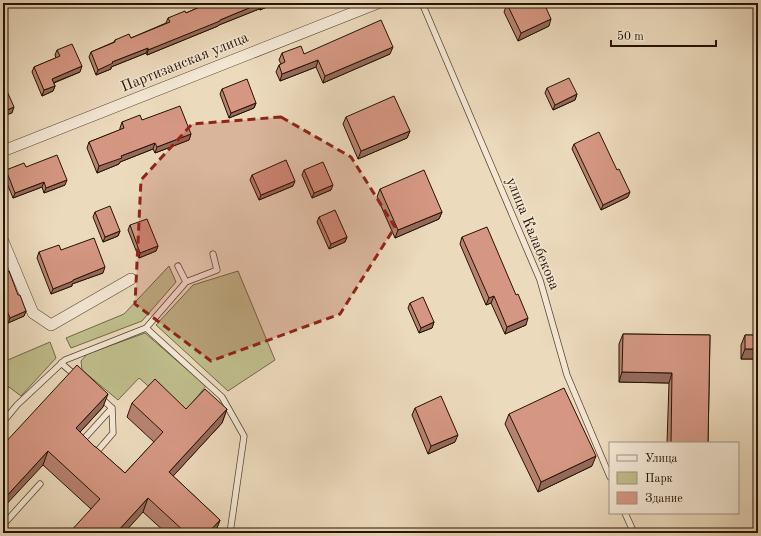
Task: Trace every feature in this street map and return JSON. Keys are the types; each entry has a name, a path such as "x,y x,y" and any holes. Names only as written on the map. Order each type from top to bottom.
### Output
{"street":[{"name":"Партизанская улица","path":"3,151 378,3"},
{"path":"3,241 33,313 51,325 130,279"}],"lane":[{"name":"улица Калабекова","path":"422,3 540,280 567,375 609,475"},
{"path":"3,422 18,405 65,360 146,328 186,282 217,270 213,254"},
{"path":"178,266 186,282"},
{"path":"146,328 222,397 244,436 230,533"},
{"path":"61,363 78,378"},
{"path":"95,393 112,408 113,434 92,457 79,444 112,408"},
{"path":"3,525 40,484"},
{"path":"625,514 634,533"}],"highlighted area":[{"path":"281,117 351,157 395,227 340,314 211,361 135,304 141,180 192,124"}],"green space":[{"path":"169,266 176,282 142,321 71,348 66,338 124,314"},
{"path":"238,271 275,360 228,391 156,325 193,285"},
{"path":"145,333 206,386 182,415 139,378 118,400 82,370 81,361 87,354"},
{"path":"50,342 56,358 21,396 9,387 3,394 3,362"}],"building":[{"path":"209,3 261,3 148,50 148,48 112,62 113,63 98,70 91,52 115,42 115,40 129,34 131,38 170,22 168,18 185,11 186,13"},
{"path":"544,3 551,19 521,33 507,4"},
{"path":"381,20 393,47 325,76 318,60 282,74 279,65 285,62 282,53 301,46 304,54"},
{"path":"72,44 82,66 52,79 55,86 44,90 34,67 60,56 57,50"},
{"path":"569,78 577,94 555,105 547,88"},
{"path":"247,79 256,103 231,113 222,89"},
{"path":"3,82 14,107 3,112"},
{"path":"394,96 410,131 361,151 346,117"},
{"path":"180,106 191,134 157,147 155,143 121,156 122,158 99,166 89,142 124,128 122,122 140,115 142,120"},
{"path":"599,132 617,170 619,169 630,192 603,205 574,144"},
{"path":"57,155 67,180 46,188 44,182 15,193 6,170 24,163 26,167"},
{"path":"286,160 295,181 261,195 252,175"},
{"path":"323,162 333,185 314,193 304,170"},
{"path":"424,170 442,212 398,230 380,189"},
{"path":"110,206 120,231 105,237 95,212"},
{"path":"335,210 347,237 331,244 319,217"},
{"path":"147,219 158,246 140,253 130,225"},
{"path":"487,227 516,295 518,294 528,318 507,327 494,296 489,298 462,237"},
{"path":"94,238 105,267 53,289 39,252 59,245 61,250"},
{"path":"9,271 26,311 10,318 3,301 3,274"},
{"path":"423,297 434,322 421,328 410,303"},
{"path":"623,334 710,335 708,442 671,442 672,373 622,372"},
{"path":"745,335 758,335 758,349 745,349"},
{"path":"77,365 108,394 76,428 125,473 163,432 132,403 155,379 186,409 205,389 227,409 169,472 220,520 208,533 186,533 148,498 116,533 69,533 100,499 48,451 3,500 3,445"},
{"path":"564,388 596,456 541,482 509,414"},
{"path":"441,396 458,435 431,446 415,408"}]}
